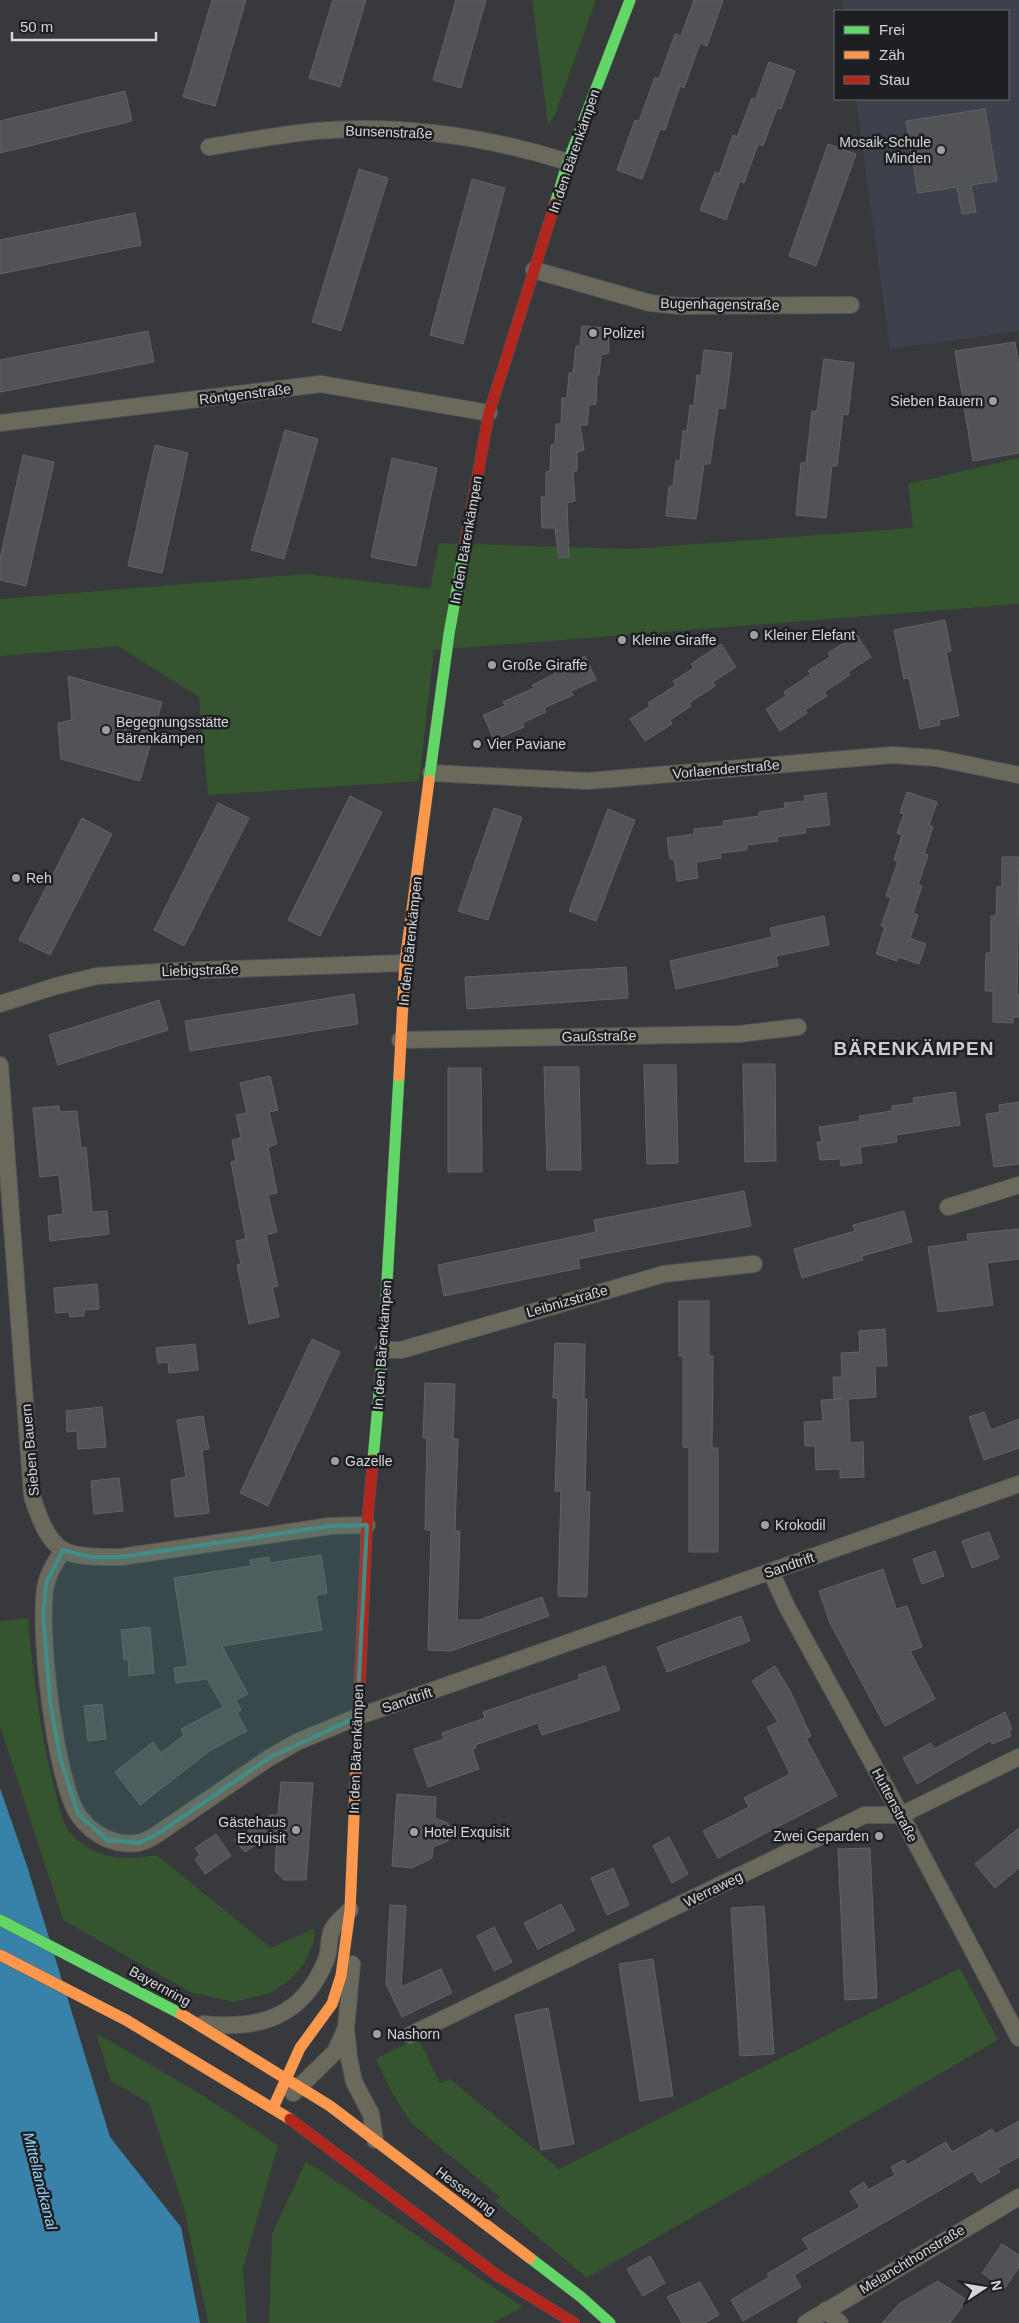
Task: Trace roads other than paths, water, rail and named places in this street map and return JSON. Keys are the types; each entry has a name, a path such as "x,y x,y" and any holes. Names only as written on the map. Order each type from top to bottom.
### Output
{"street":[{"name":"In den Bärenkämpen","path":"273,2108 284,2078 301,2047 322,2021 335,1998 342,1972 350,1910 357,1717 367,1525 383,1350 404,963 449,634 489,413 568,162 630,0"},
{"name":"Bunsenstraße","path":"209,147 330,130 402,130 471,137 519,147 568,162"},
{"name":"Bugenhagenstraße","path":"534,270 650,302 670,305 851,305"},
{"name":"Röntgenstraße","path":"0,423 321,384 489,413"},
{"name":"Vorlaenderstraße","path":"431,773 588,781 892,756 936,758 1019,775"},
{"name":"Liebigstraße","path":"0,1004 56,986 98,976 173,971 404,963"},
{"name":"Gaußstraße","path":"400,1040 739,1034 798,1027"},
{"name":"Sieben Bauern","path":"0,1065 32,1496 37,1513 48,1534 63,1550"},
{"path":"948,1207 1019,1185"},
{"name":"Leibnizstraße","path":"383,1350 401,1350 664,1274 754,1264"},
{"name":"Sandtrift","path":"63,1550 53,1565 46,1583 43,1614 50,1702 69,1794 78,1814 99,1836 107,1840 138,1843 156,1835 269,1758 298,1742 357,1717 1019,1484"},
{"path":"63,1550 91,1557 120,1557 330,1526 367,1525"},
{"name":"Huttenstraße","path":"771,1572 787,1606 901,1815 1019,2038"},
{"name":"Werraweg","path":"410,2035 865,1815 901,1815 1019,1757"},
{"name":"In den Bärenkämpen","path":"350,1910 354,1946 346,2028 349,2058 354,2082 371,2114 375,2140"},
{"path":"196,2024 248,2026 271,2019 289,2010 305,1997 317,1980 327,1957 332,1930 350,1910"},
{"name":"Bayernring","path":"0,1920 167,2005 299,2089"},
{"path":"0,1955 126,2020 273,2108 312,2134 498,2276 574,2323"},
{"name":"In den Bärenkämpen","path":"273,2108 299,2089 334,2052 346,2028"},
{"name":"Hessenring","path":"299,2089 330,2106 581,2297 610,2323"},
{"name":"Melanchthonstraße","path":"806,2323 1019,2196"},
{"path":"826,2310 840,2323"}],"water":[{"name":"Mittellandkanal","path":"0,1788 27,1866 110,2137 181,2227 200,2323 0,2323"}],"place":[{"name":"Mosaik-Schule Minden","path":"941,150"},
{"name":"Polizei","path":"593,333"},
{"name":"Sieben Bauern","path":"993,401"},
{"name":"Kleiner Elefant","path":"754,635"},
{"name":"Kleine Giraffe","path":"622,640"},
{"name":"Große Giraffe","path":"492,665"},
{"name":"Begegnungsstätte Bärenkämpen","path":"106,730"},
{"name":"Vier Paviane","path":"477,744"},
{"name":"Reh","path":"16,878"},
{"name":"Gazelle","path":"335,1461"},
{"name":"Krokodil","path":"765,1525"},
{"name":"Gästehaus Exquisit","path":"296,1830"},
{"name":"Hotel Exquisit","path":"414,1832"},
{"name":"Zwei Geparden","path":"879,1836"},
{"name":"Nashorn","path":"377,2034"}],"district":[{"name":"BÄRENKÄMPEN","path":"914,1048"}]}
